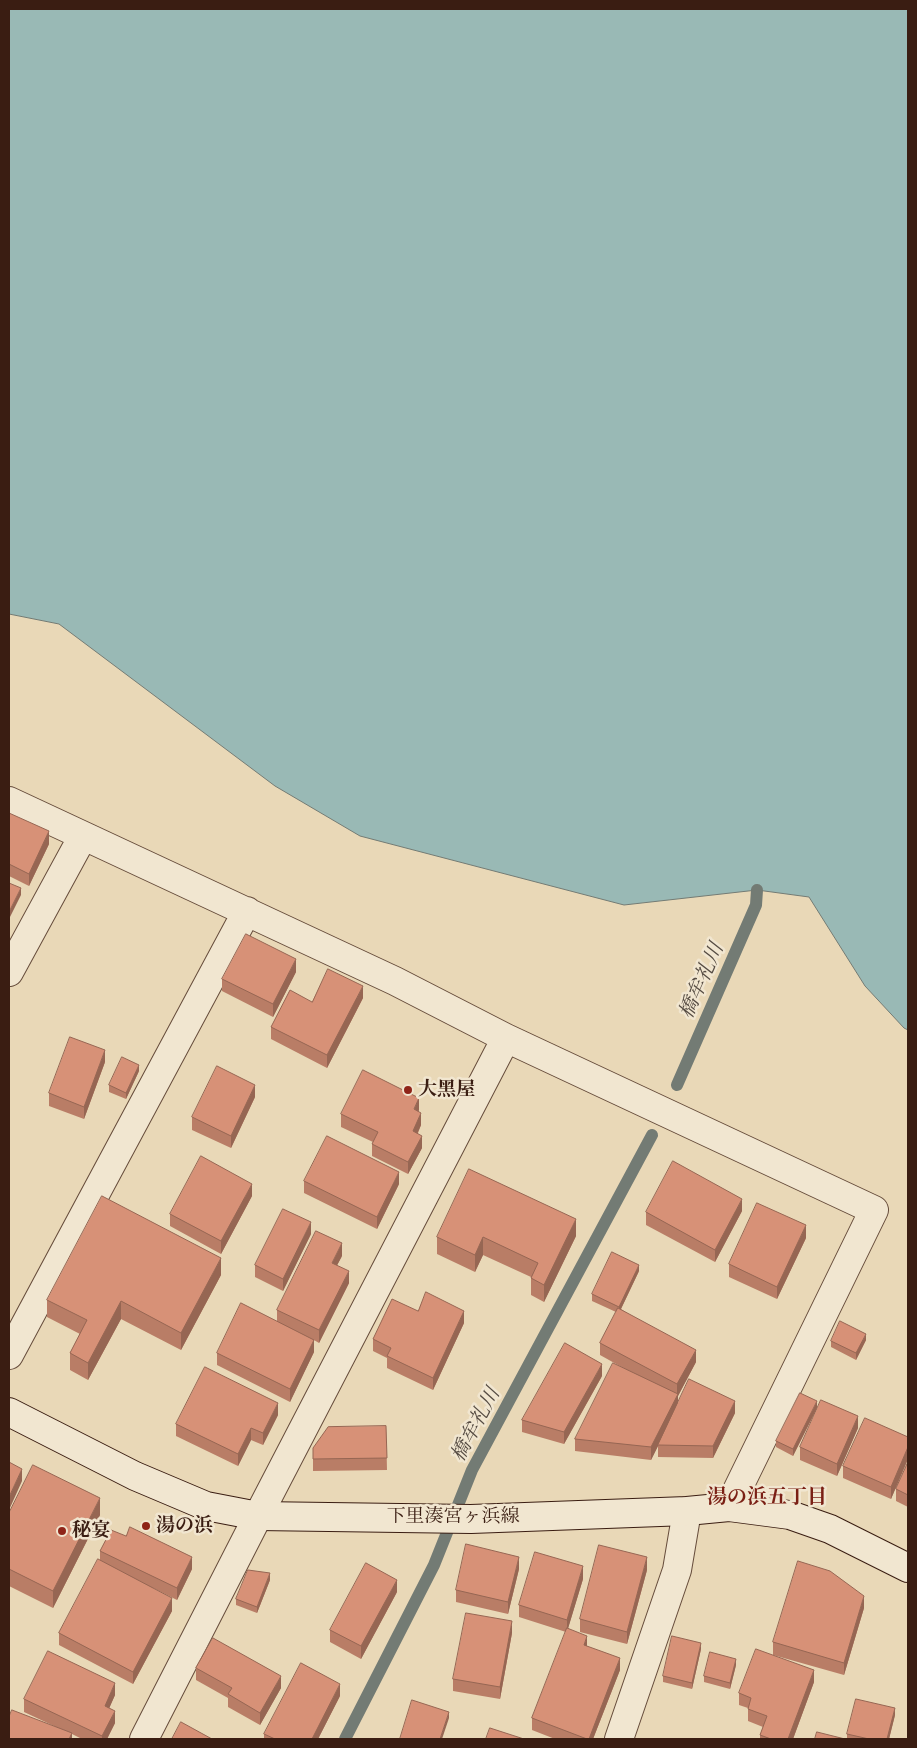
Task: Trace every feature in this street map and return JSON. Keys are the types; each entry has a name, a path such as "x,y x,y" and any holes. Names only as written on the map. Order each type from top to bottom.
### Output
{"street":[{"path":"9,801 248,911 395,981 506,1038 874,1210 729,1507"},
{"path":"9,972 83,836"},
{"path":"9,1355 248,911"},
{"path":"144,1739 506,1038"},
{"name":"下里湊宮ヶ浜線","path":"9,1412 135,1476 206,1506 258,1516 468,1519 687,1511 729,1507 790,1514 830,1529 908,1568"},
{"path":"619,1739 677,1570 687,1511"}],"water":[{"path":"9,9 908,9 908,1030 865,986 809,897 757,890 624,905 360,836 275,786 59,624 9,614"}],"building":[{"path":"9,813 49,831 29,874 9,864"},
{"path":"9,883 21,888 9,912"},
{"path":"246,934 296,959 273,1004 222,979"},
{"path":"328,969 363,986 327,1055 271,1027 290,990 312,1002"},
{"path":"70,1037 105,1050 84,1107 49,1093"},
{"path":"122,1057 139,1065 126,1093 109,1085"},
{"path":"217,1066 255,1085 231,1136 192,1117"},
{"path":"363,1070 419,1098 414,1109 421,1113 413,1131 422,1136 408,1162 372,1144 378,1132 341,1114"},
{"path":"327,1136 399,1172 377,1217 304,1181"},
{"path":"201,1156 252,1184 221,1241 170,1214"},
{"path":"673,1161 742,1199 715,1250 646,1212"},
{"path":"469,1169 576,1219 544,1285 531,1278 538,1263 483,1237 475,1255 437,1237"},
{"path":"102,1196 221,1258 181,1333 121,1301 88,1363 70,1353 87,1320 47,1300"},
{"path":"757,1203 806,1225 777,1287 729,1264"},
{"path":"283,1209 311,1222 283,1279 255,1265"},
{"path":"316,1231 342,1243 332,1263 349,1271 319,1330 277,1310"},
{"path":"612,1252 639,1265 619,1307 592,1294"},
{"path":"426,1292 464,1311 433,1378 387,1356 391,1348 373,1339 392,1299 418,1311"},
{"path":"241,1303 314,1340 290,1389 217,1353"},
{"path":"618,1308 696,1350 677,1384 600,1343"},
{"path":"840,1321 866,1334 856,1353 831,1341"},
{"path":"565,1343 602,1364 564,1432 522,1420"},
{"path":"613,1363 678,1394 651,1447 575,1439"},
{"path":"205,1367 278,1403 263,1433 251,1428 238,1454 176,1424"},
{"path":"689,1379 735,1401 713,1446 658,1445"},
{"path":"800,1393 817,1401 793,1449 776,1441"},
{"path":"821,1400 858,1416 837,1464 800,1447"},
{"path":"865,1418 908,1437 908,1447 891,1487 843,1466"},
{"path":"386,1426 387,1458 313,1459 313,1448 328,1427"},
{"path":"9,1462 22,1469 9,1497"},
{"path":"908,1462 908,1495 896,1489"},
{"path":"33,1465 100,1498 53,1591 9,1569 9,1513"},
{"path":"130,1527 192,1557 177,1588 100,1551 111,1530 126,1536"},
{"path":"466,1544 519,1557 508,1602 456,1590"},
{"path":"599,1545 647,1557 627,1632 580,1619"},
{"path":"535,1552 583,1566 567,1620 519,1605"},
{"path":"98,1559 172,1598 133,1672 59,1633"},
{"path":"798,1561 830,1571 864,1596 844,1663 773,1642"},
{"path":"366,1563 397,1580 361,1646 330,1630"},
{"path":"248,1570 270,1573 257,1607 236,1599"},
{"path":"466,1613 512,1621 500,1687 453,1679"},
{"path":"567,1628 587,1636 584,1645 620,1658 589,1739 532,1718"},
{"path":"672,1636 701,1643 692,1683 663,1676"},
{"path":"213,1638 281,1676 260,1713 228,1694 232,1688 196,1668"},
{"path":"756,1649 814,1670 788,1739 771,1739 760,1735 767,1716 748,1709 751,1698 739,1693"},
{"path":"48,1651 115,1683 105,1706 115,1711 102,1736 24,1699"},
{"path":"710,1652 736,1659 730,1683 704,1676"},
{"path":"301,1663 340,1684 312,1739 275,1739 264,1734"},
{"path":"856,1699 895,1708 887,1739 869,1739 847,1734"},
{"path":"412,1700 449,1712 440,1739 400,1739"},
{"path":"12,1710 72,1733 69,1739 9,1739 9,1717"},
{"path":"181,1722 212,1739 172,1739"},
{"path":"490,1728 524,1739 486,1739"},
{"path":"817,1732 845,1739 815,1739"}],"waterway":[{"name":"橋牟礼川","path":"677,1085 756,905 757,890"},
{"name":"橋牟礼川","path":"345,1739 434,1565 472,1470 652,1135"}],"place":[{"name":"大黑屋","path":"408,1090"},
{"name":"湯の浜","path":"146,1526"},
{"name":"秘宴","path":"62,1531"}],"district":[{"name":"湯の浜五丁目","path":"767,1498"}]}
